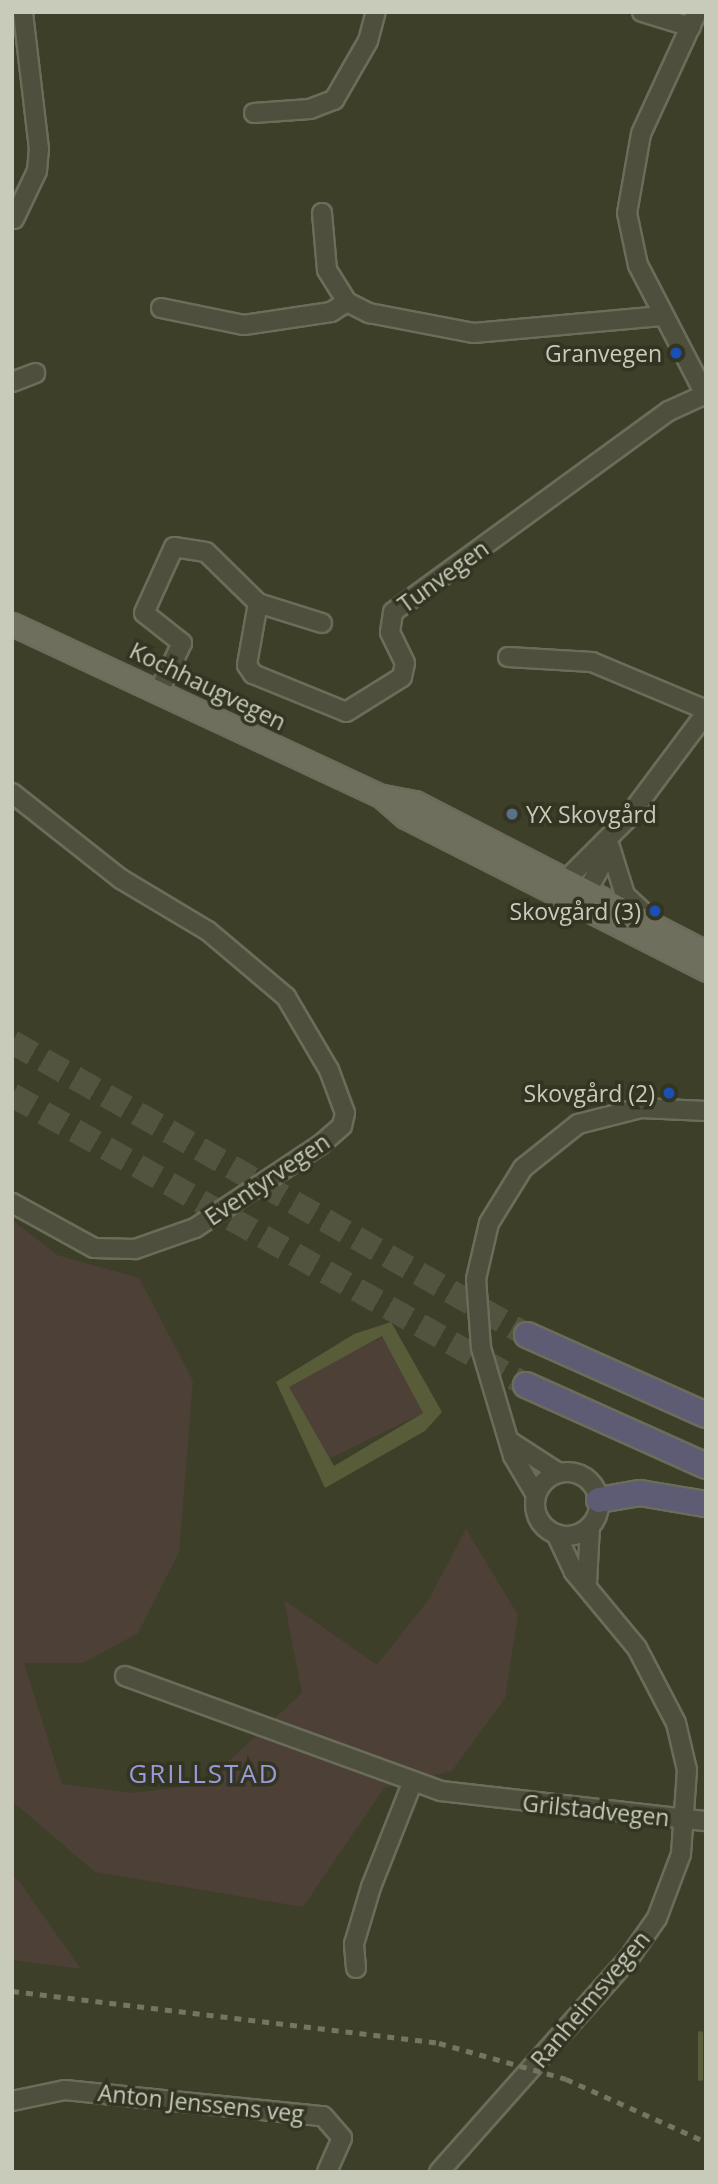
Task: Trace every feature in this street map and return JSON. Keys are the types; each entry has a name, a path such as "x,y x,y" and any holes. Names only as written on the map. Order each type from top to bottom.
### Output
{"highway":[{"path":"527,1335 706,1415"},
{"path":"526,1385 706,1466"},
{"path":"599,1500 640,1493 706,1504"}],"main road":[{"name":"Kochhaugvegen","path":"12,624 381,796 415,802 568,878 706,952"},
{"name":"Kochhaugvegen","path":"381,796 405,817 706,970"}],"street":[{"path":"14,219 37,171 39,149 23,12"},
{"path":"254,113 310,109 334,100 368,41 376,12"},
{"path":"642,12 694,20 641,134 627,195 632,248 662,316 706,395"},
{"path":"322,213 327,270 347,302 369,313 474,333 662,316"},
{"path":"161,308 244,325 331,312 347,302"},
{"path":"12,382 35,373"},
{"name":"Tunvegen","path":"258,603 247,665 253,674 332,711 354,709 398,683 405,670 390,632 393,612 669,411 706,395"},
{"path":"159,691 182,643 144,613 174,547 206,552 258,603 322,623"},
{"path":"508,657 593,662 706,712 610,845 588,889 569,900 568,878 610,845"},
{"name":"Eventyrvegen","path":"12,793 121,879 208,931 286,997 329,1070 345,1113 342,1126 320,1144 195,1228 135,1249 94,1248 12,1203"},
{"path":"610,845 625,895 655,926"},
{"path":"590,1526 575,1535 556,1534 536,1515 536,1495 486,1379 476,1303 479,1261 498,1204 538,1152 578,1124 641,1108 706,1111"},
{"path":"511,1442 559,1473 587,1479 599,1500 590,1526 587,1583"},
{"path":"536,1495 559,1473"},
{"name":"Grilstadvegen","path":"125,1676 413,1781 480,1799 687,1819 687,1770 663,1690 587,1583 574,1572 556,1534"},
{"path":"356,1968 355,1944 371,1887 413,1781"},
{"path":"687,1819 706,1821"},
{"name":"Ranheimsvegen","path":"439,2172 644,1939 676,1873 687,1819"},
{"name":"Anton Jenssens veg","path":"12,2101 65,2091 323,2116 342,2138 327,2172"}],"shaded area":[{"path":"12,1220 57,1255 139,1278 193,1381 179,1552 138,1633 83,1663 24,1663 62,1784 133,1793 204,1784 302,1693 284,1600 377,1665 429,1599 466,1529 518,1615 505,1698 452,1771 384,1788 303,1907 95,1872 12,1801"},
{"path":"391,1322 442,1412 425,1431 325,1488 276,1382 354,1334","holes":["382,1336 423,1413 334,1466 289,1387"]},
{"path":"385,1336 423,1413 325,1461 287,1384"},
{"path":"12,1876 19,1881 81,1969 12,1960"}],"waterway":[{"path":"700,2033 700,2078"}],"tunnel":[{"path":"12,1042 527,1335"},
{"path":"12,1095 526,1385"}],"railway":[{"path":"12,1991 439,2043 566,2079 706,2142"}],"place":[{"name":"Granvegen","path":"676,353"},
{"name":"YX Skovgård","path":"512,814"},
{"name":"Skovgård (3)","path":"655,911"},
{"name":"Skovgård (2)","path":"669,1093"}],"district":[{"name":"GRILLSTAD","path":"204,1774"}]}
